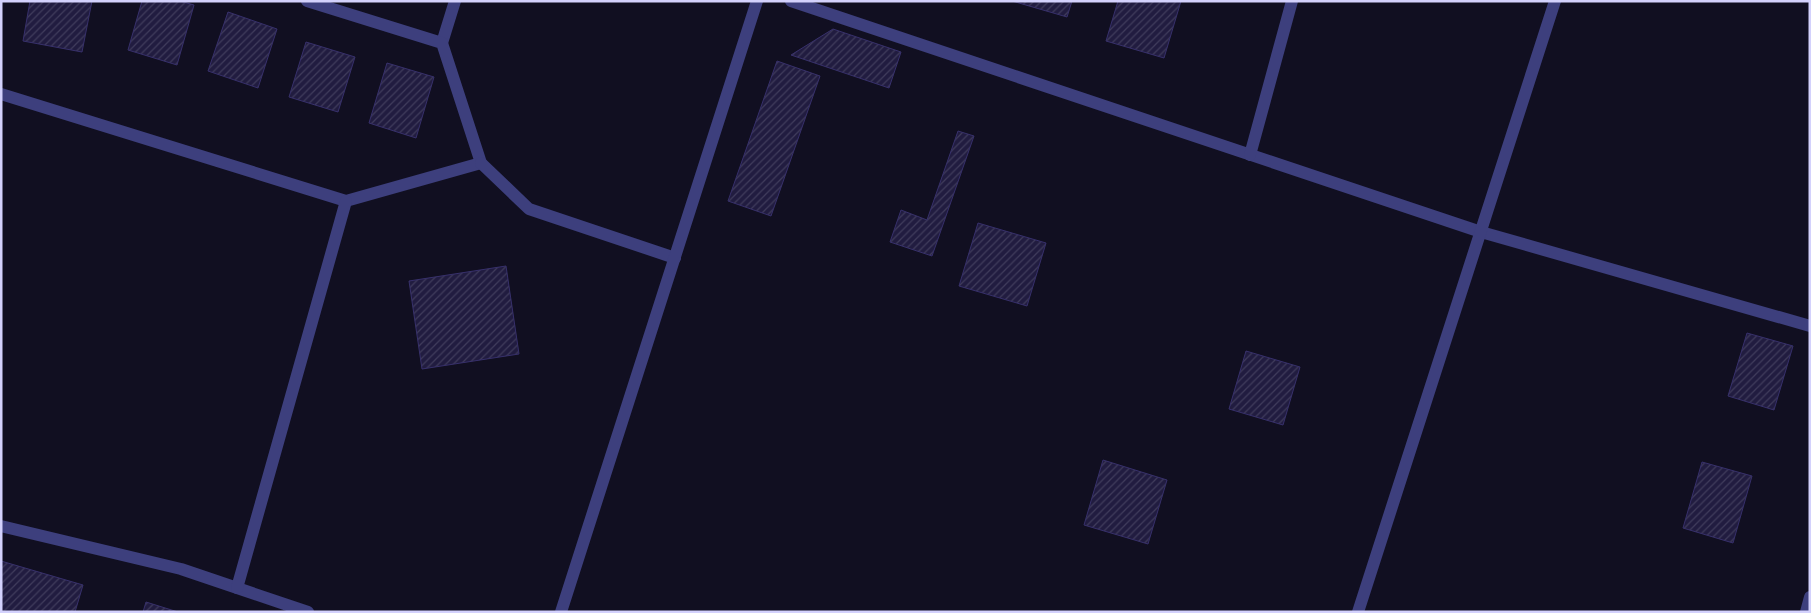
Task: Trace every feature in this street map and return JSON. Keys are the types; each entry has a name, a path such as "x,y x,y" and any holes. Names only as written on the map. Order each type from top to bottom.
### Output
{"street":[{"path":"307,1 442,43"},
{"path":"455,1 442,43 481,163 529,208 675,258"},
{"path":"561,612 757,1"},
{"path":"791,1 1481,232 1810,326"},
{"path":"1250,155 1292,1"},
{"path":"1358,612 1555,1"},
{"path":"1,94 346,201 481,163"},
{"path":"238,588 346,201"},
{"path":"1,526 181,569 308,612"},
{"path":"1806,612 1810,597"}],"building":[{"path":"30,1 92,1 82,52 23,41"},
{"path":"142,1 180,1 194,5 177,65 128,50"},
{"path":"1012,1 1072,1 1067,17"},
{"path":"1118,1 1181,1 1164,58 1106,41"},
{"path":"228,12 277,29 258,88 208,71"},
{"path":"833,29 901,52 889,88 791,55"},
{"path":"306,42 355,57 338,112 289,97"},
{"path":"777,61 820,76 771,216 728,201"},
{"path":"387,63 434,77 416,138 369,123"},
{"path":"958,131 974,136 932,256 890,242 901,210 927,220"},
{"path":"978,223 1046,243 1027,306 959,286"},
{"path":"506,266 519,354 422,369 409,281"},
{"path":"1747,333 1793,346 1774,410 1728,396"},
{"path":"1246,351 1300,367 1283,425 1229,409"},
{"path":"1103,460 1167,480 1148,544 1084,525"},
{"path":"1702,462 1752,476 1733,543 1683,528"},
{"path":"1,561 83,585 75,612 1,612"},
{"path":"146,602 178,612 143,612"}]}
